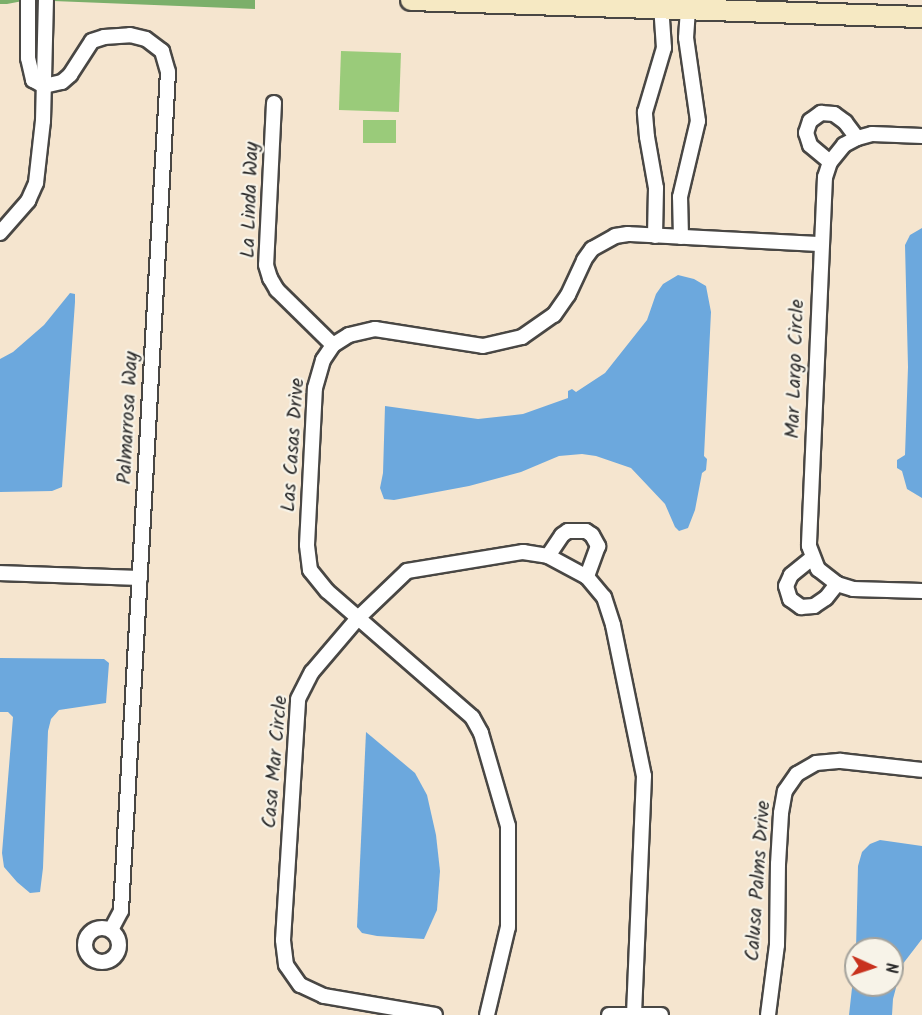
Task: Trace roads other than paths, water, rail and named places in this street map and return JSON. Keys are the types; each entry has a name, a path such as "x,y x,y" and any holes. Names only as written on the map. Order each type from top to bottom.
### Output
{"street":[{"path":"28,0 28,58 33,80 44,86"},
{"path":"0,233 28,201 36,183 40,160 46,0"},
{"path":"411,0 922,17"},
{"path":"655,236 656,188 645,112 664,48 661,9"},
{"path":"681,237 680,197 698,121 686,38 688,10"},
{"name":"Palmarrosa Way","path":"44,86 62,82 70,75 92,41 104,36 130,35 146,39 162,51 168,72 121,911 111,930"},
{"name":"La Linda Way","path":"274,103 266,265 270,279 277,290 333,345"},
{"path":"857,138 845,122 834,114 820,114 810,122 806,133 810,145 830,162 844,145 857,138 872,134 922,136"},
{"name":"Mar Largo Circle","path":"812,558 809,546 821,244 825,177 830,162"},
{"path":"333,345 349,335 375,328 468,345 496,345 511,341 533,331 558,310 568,296 584,260 597,244 615,236 821,244"},
{"name":"Las Casas Drive","path":"333,345 322,360 315,387 307,558 317,580 466,711 481,733 510,840 508,927 487,1015"},
{"path":"548,556 562,535 568,531 586,531 592,535 598,546 587,577"},
{"name":"Casa Mar Circle","path":"435,1015 311,992 293,977 284,953 298,699 305,681 358,618 397,578 413,569 523,552 548,556 587,577 598,587 609,611 644,776 634,1013"},
{"path":"837,584 826,598 814,606 801,607 790,599 786,586 791,575 812,558 822,573 837,584 853,589 922,591"},
{"path":"0,573 140,578"},
{"name":"Calusa Palms Drive","path":"768,1015 777,945 778,864 781,813 785,791 797,774 816,763 841,761 922,770"},
{"path":"609,1015 634,1013 662,1015"}],"water":[{"path":"922,228 922,498 907,489 902,471 897,468 897,460 905,455 908,367 905,245 910,235"},
{"path":"678,275 694,279 706,286 711,312 704,456 707,459 706,470 702,473 695,510 688,528 679,531 675,527 665,504 631,468 596,456 582,454 559,456 521,472 469,486 394,500 384,499 380,488 383,473 385,406 478,419 523,414 568,398 568,391 572,389 576,392 605,373 647,320 656,294 663,284"},
{"path":"70,293 75,294 75,302 62,487 52,491 0,492 0,359 13,352 44,325"},
{"path":"0,658 104,659 109,663 106,703 59,710 51,719 48,731 43,868 40,892 30,893 4,867 2,853 13,717 8,712 0,712"},
{"path":"366,732 415,773 427,795 436,835 440,871 437,910 424,939 377,936 362,933 357,927"},
{"path":"880,840 922,846 922,939 904,962 904,937 856,937 858,866 862,852 870,844"},
{"path":"851,997 894,997 892,1015 849,1015"}]}
